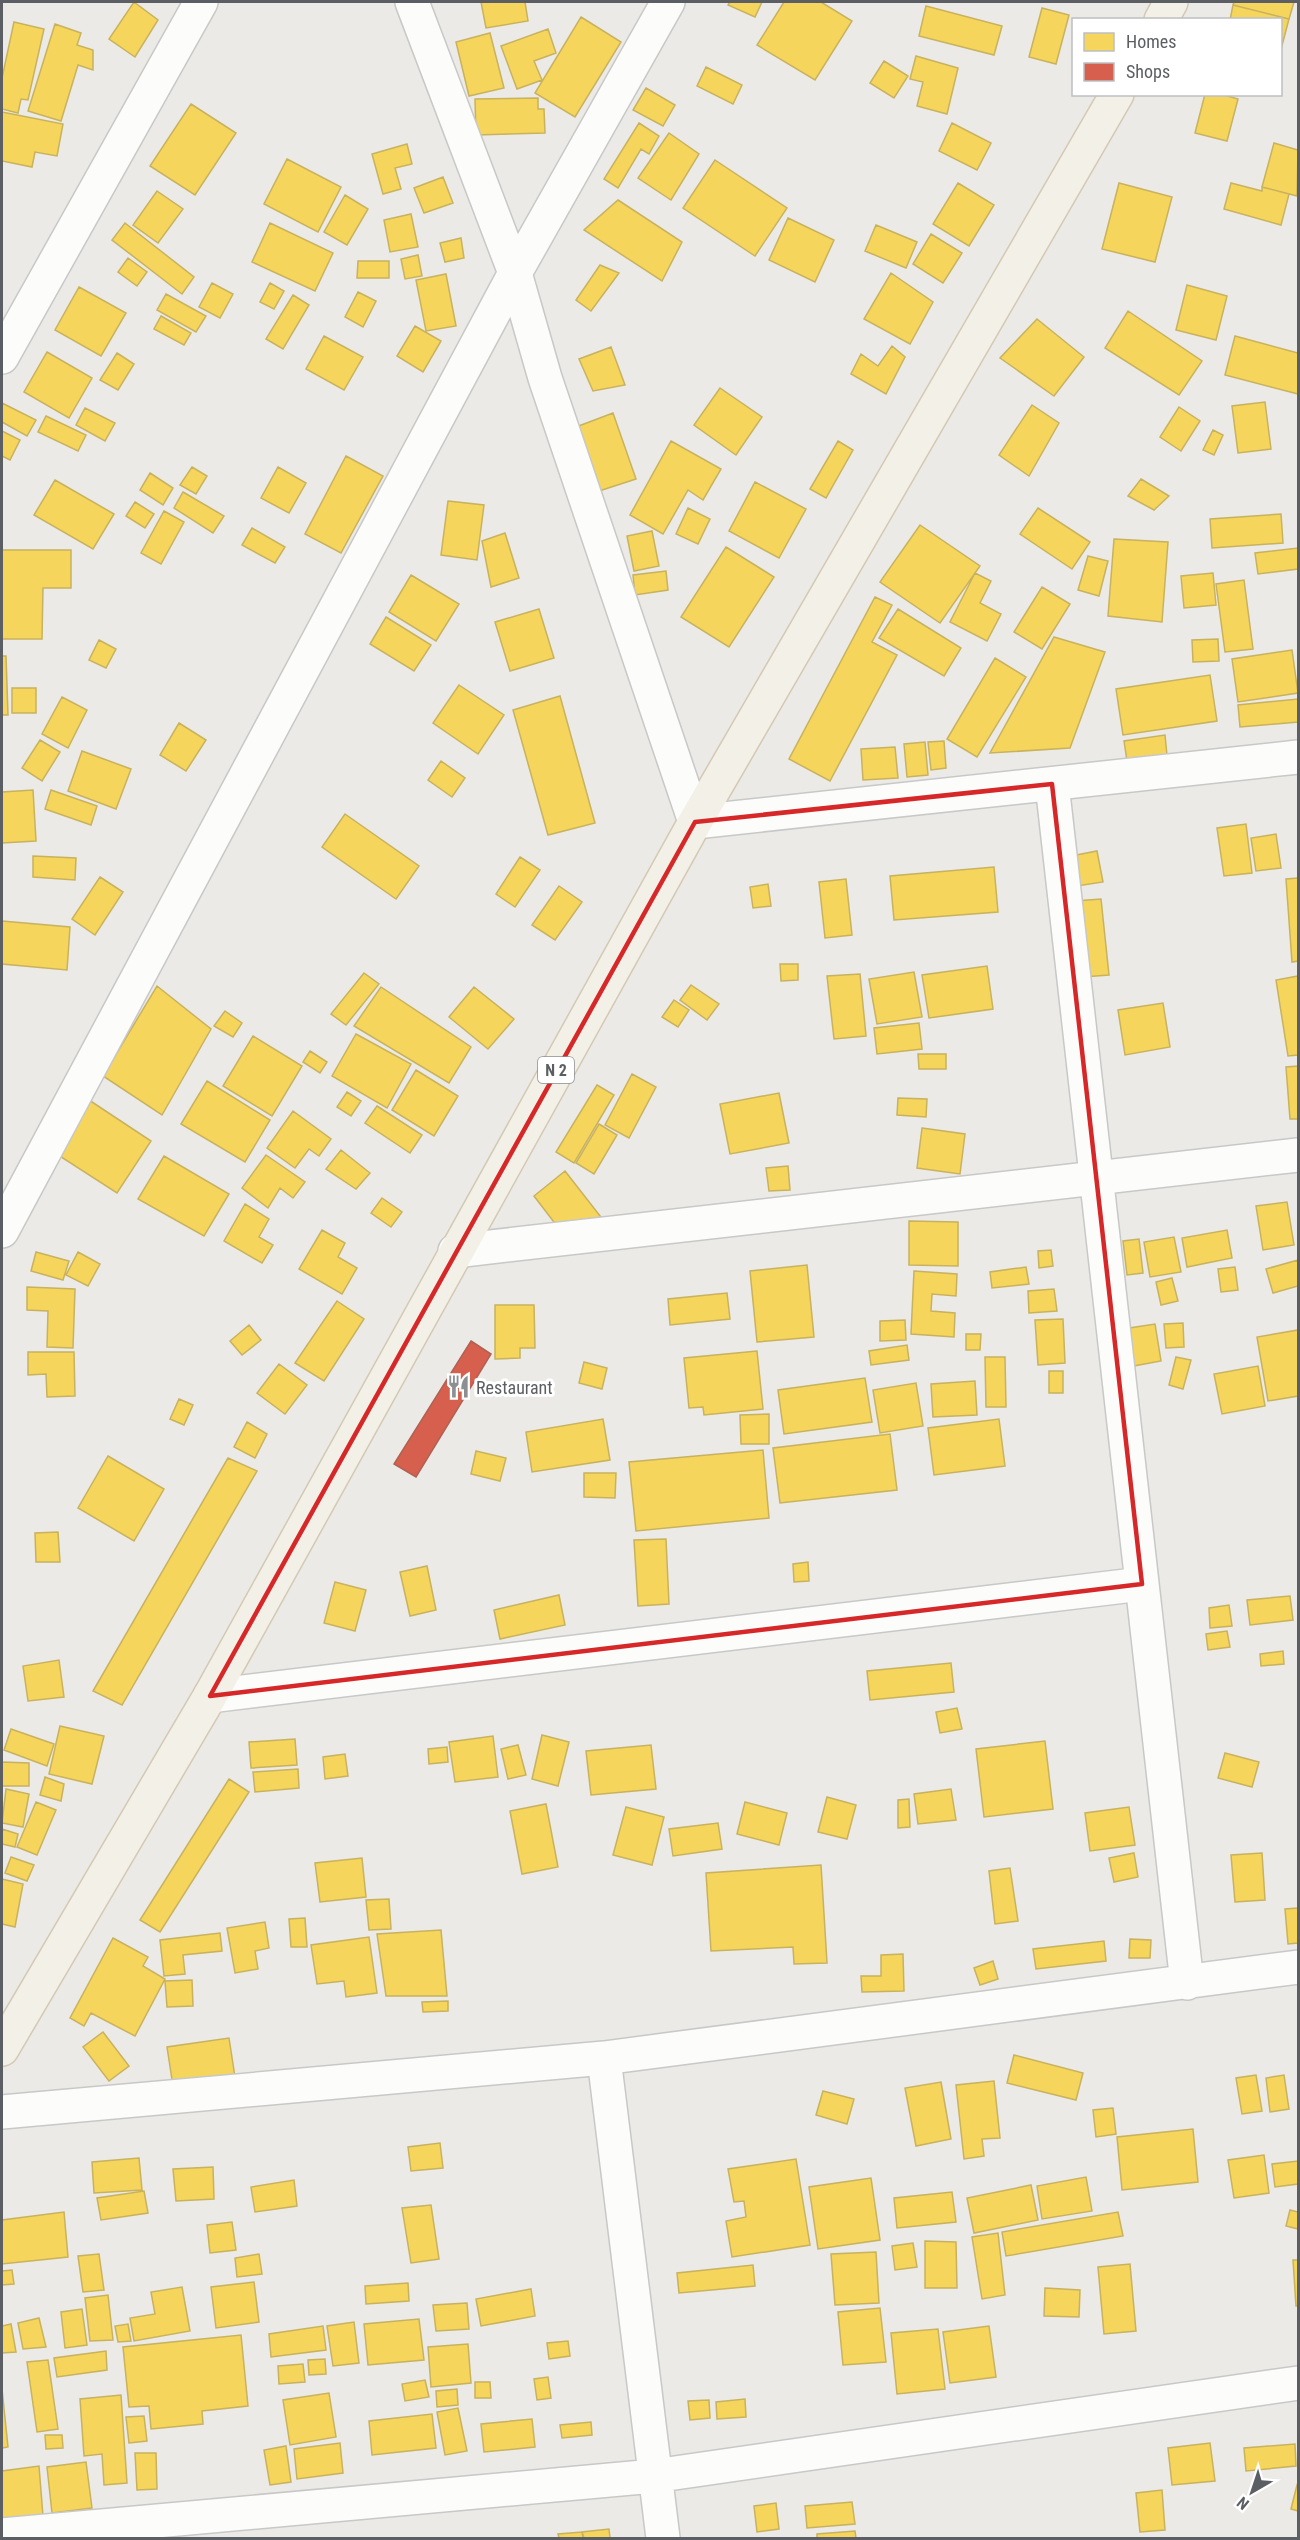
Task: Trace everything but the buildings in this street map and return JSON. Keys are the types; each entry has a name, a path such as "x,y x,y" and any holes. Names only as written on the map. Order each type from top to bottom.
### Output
{"main road":[{"path":"1162,18 1171,2"},
{"name":"N 2","path":"2,2049 210,1696 695,822 1116,96"}],"street":[{"path":"2,357 201,2"},
{"path":"412,2 515,273 545,378 695,822 1299,757"},
{"path":"2,1231 515,273 668,2"},
{"path":"1052,784 1187,1983"},
{"path":"455,1251 1299,1155"},
{"path":"210,1696 1142,1584"},
{"path":"2,2112 604,2058 1299,1967"},
{"path":"604,2058 663,2538"},
{"path":"2,2535 654,2476 1299,2383"}],"highlighted area":[{"path":"1052,784 1142,1584 210,1696 695,822"}],"place":[{"name":"Restaurant","path":"458,1387"}]}
